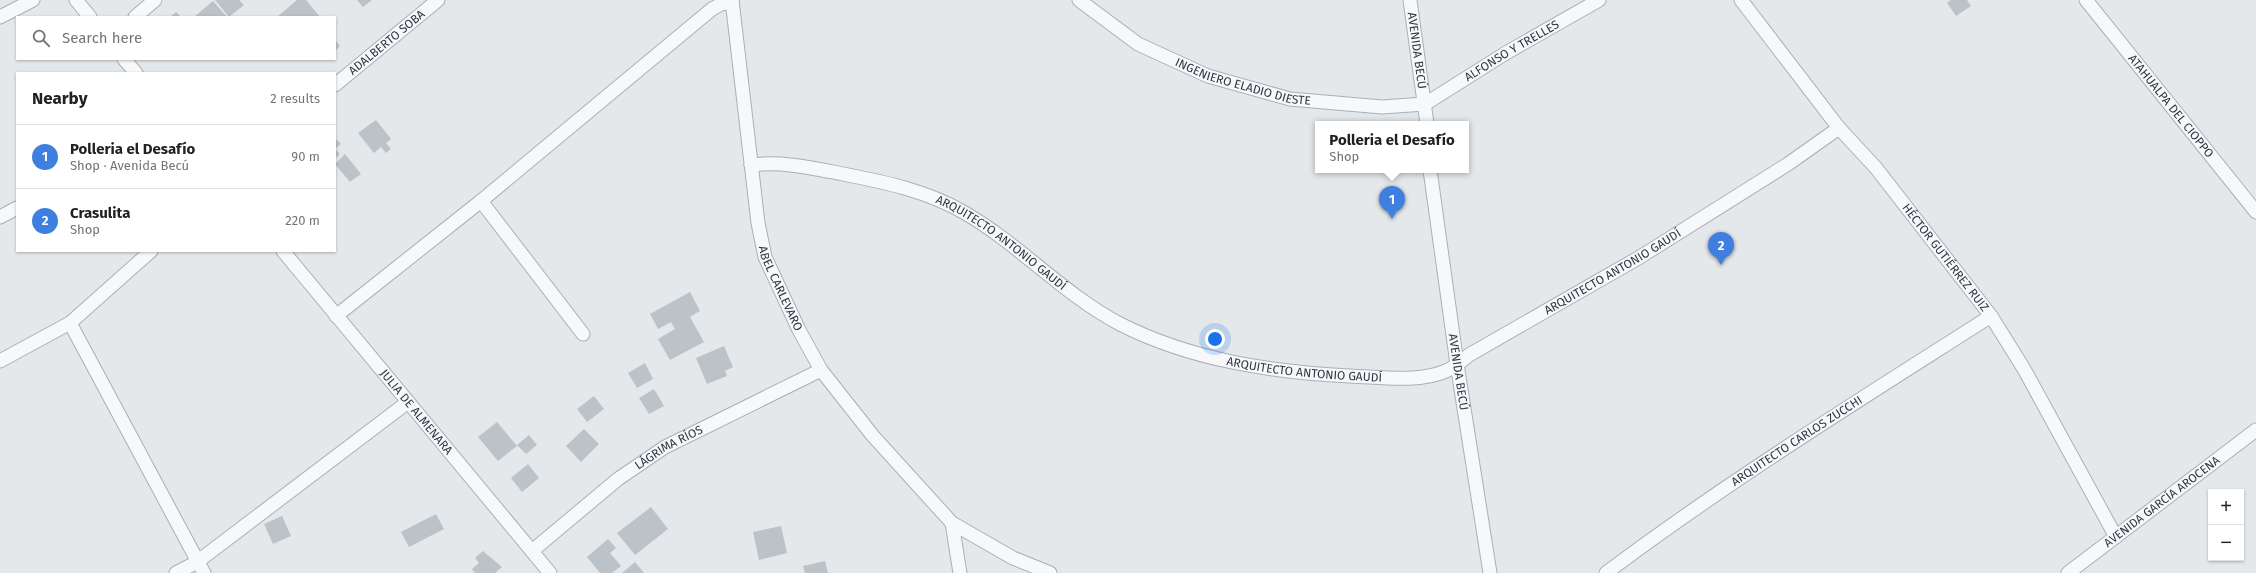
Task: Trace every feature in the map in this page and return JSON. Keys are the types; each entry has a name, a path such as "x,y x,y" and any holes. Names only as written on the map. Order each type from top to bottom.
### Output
{"street":[{"path":"0,17 33,0"},
{"path":"76,0 89,16"},
{"path":"135,16 155,0"},
{"name":"ADALBERTO SOBA","path":"336,84 438,0"},
{"name":"INGENIERO ELADIO DIESTE","path":"1079,0 1138,44 1208,76 1248,89 1290,99 1337,105 1382,107 1425,104"},
{"name":"AVENIDA BECÚ","path":"1410,0 1427,121"},
{"name":"ALFONSO Y TRELLES","path":"1425,104 1506,53 1599,0"},
{"name":"HÉCTOR GUTIÉRREZ RUIZ","path":"1741,0 1839,128 1885,179 1991,316 2035,389 2116,537"},
{"name":"ATAHUALPA DEL CIOPPO","path":"2086,0 2256,212"},
{"path":"336,316 481,201 712,9 721,4 732,1"},
{"name":"ABEL CARLEVARO","path":"732,1 758,223 765,257 799,330 821,370 873,436 952,523"},
{"path":"125,60 135,72"},
{"name":"ARQUITECTO ANTONIO GAUDÍ","path":"751,165 764,163 795,165 878,181 927,195 971,216 1057,282 1119,323 1149,337 1208,357 1288,371 1387,378 1428,376 1448,370 1469,355 1549,311 1722,207 1839,128"},
{"name":"AVENIDA BECÚ","path":"1430,173 1457,364 1490,573"},
{"path":"481,201 583,334"},
{"path":"0,217 16,209"},
{"path":"0,361 70,323 150,252"},
{"name":"JULIA DE ALMENARA","path":"284,252 550,573"},
{"name":"ARQUITECTO CARLOS ZUCCHI","path":"1606,573 1656,536 1765,461 1991,316"},
{"path":"70,323 200,567"},
{"name":"LÁGRIMA RÍOS","path":"532,551 618,479 665,447 821,370"},
{"path":"176,573 200,567 408,402"},
{"name":"AVENIDA GARCÍA AROCENA","path":"2068,573 2256,430"},
{"path":"952,523 1040,572"},
{"path":"952,523 960,573"}],"building":[{"path":"215,0 239,0 244,5 228,16"},
{"path":"297,0 306,0 319,16 278,16"},
{"path":"357,0 372,0 363,7"},
{"path":"1951,0 1967,0 1971,6 1956,16 1947,3"},
{"path":"213,1 226,16 195,16"},
{"path":"176,12 180,16 171,16"},
{"path":"336,41 340,46 336,50"},
{"path":"376,120 391,139 386,143 391,149 386,153 381,147 374,153 358,133"},
{"path":"336,139 341,144 336,148"},
{"path":"336,150 340,154 336,158"},
{"path":"345,154 361,174 350,182 336,165 336,163"},
{"path":"690,292 700,311 690,317 704,342 670,360 658,339 675,329 671,322 658,329 650,314"},
{"path":"724,346 733,367 725,371 727,376 707,384 696,358"},
{"path":"645,363 653,379 637,388 628,373"},
{"path":"654,389 664,406 649,414 639,398"},
{"path":"594,396 604,409 587,422 577,409"},
{"path":"497,422 517,446 498,461 478,437"},
{"path":"584,429 599,444 581,462 566,446"},
{"path":"529,435 537,445 526,454 517,445"},
{"path":"528,464 539,478 522,492 511,478"},
{"path":"651,507 668,529 635,555 617,533"},
{"path":"436,514 444,529 409,547 401,532"},
{"path":"282,516 291,536 273,544 264,524"},
{"path":"781,526 787,553 759,560 753,532"},
{"path":"608,539 616,548 610,553 621,566 612,573 600,573 587,557"},
{"path":"483,551 502,567 495,573 475,573 472,569 479,563 475,558"},
{"path":"825,561 828,573 805,573 803,566"},
{"path":"635,562 644,573 622,573"}],"place":[{"name":"Polleria el Desafío","path":"1392,219"},
{"name":"Crasulita","path":"1721,265"}]}
